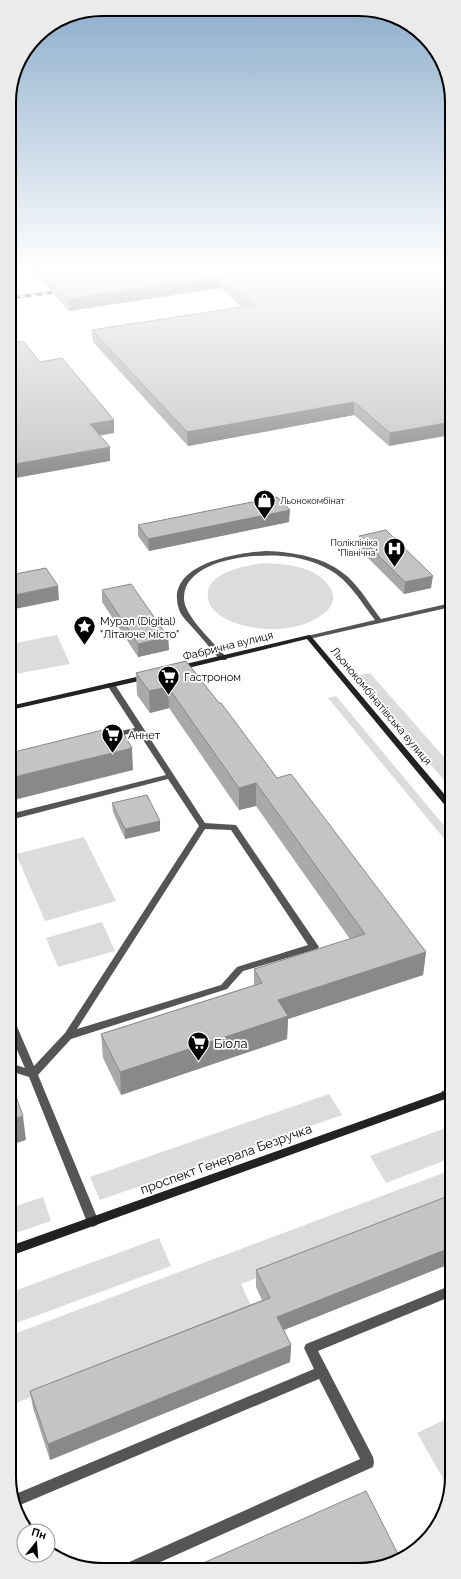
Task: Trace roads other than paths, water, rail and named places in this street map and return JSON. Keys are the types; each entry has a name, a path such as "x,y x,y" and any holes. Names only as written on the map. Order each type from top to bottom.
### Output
{"street":[{"path":"223,658 184,613 180,597 181,589 192,575 211,563 230,557 251,554 280,554 294,555 321,563 332,568 348,581 379,621"},
{"name":"Фабрична вулиця","path":"171,671 309,637 445,606"},
{"name":"Льонокомбінатівська вулиця","path":"309,637 445,801"},
{"path":"16,707 156,674"},
{"path":"111,685 203,826"},
{"path":"109,736 140,729"},
{"path":"16,815 170,776"},
{"path":"33,1074 68,1036 203,826"},
{"path":"68,1036 224,987 240,969 314,947 233,827 203,826"},
{"path":"16,1036 93,1222"},
{"path":"16,1069 33,1074"},
{"name":"проспект Генерала Безручка","path":"16,1249 445,1098"},
{"path":"143,1563 368,1462 310,1348 445,1293"},
{"path":"19,1499 322,1372"}],"place":[{"name":"Льонокомбінат","path":"265,520"},
{"name":"Поліклініка \"Північна\"","path":"394,568"},
{"name":"Мурал (Digital) \"Літаюче місто\"","path":"85,646"},
{"name":"Гастроном","path":"169,696"},
{"name":"Аннет","path":"113,754"},
{"name":"Біола","path":"199,1062"}]}
